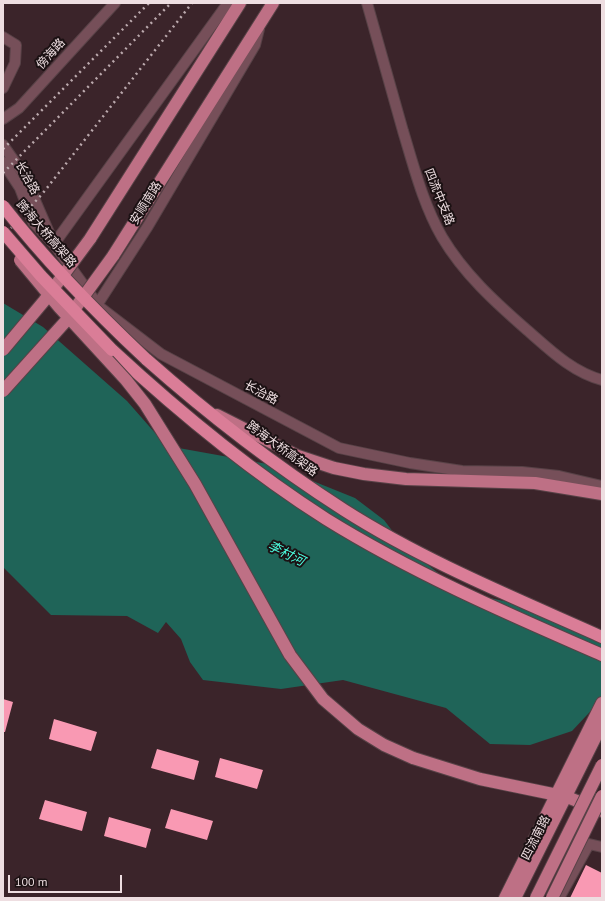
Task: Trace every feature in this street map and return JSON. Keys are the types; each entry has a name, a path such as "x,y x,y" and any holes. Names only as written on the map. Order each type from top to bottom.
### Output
{"highway":[{"name":"跨海大桥高架路","path":"3,206 50,262 108,324 197,404 273,462 344,510 383,533 478,580 602,637"},
{"path":"5,235 41,276 112,350 196,425 266,478 326,518 438,581 602,655"}],"main road":[{"path":"3,350 44,301 90,239 240,3"},
{"name":"安顺南路","path":"3,391 65,322 113,256 273,3"},
{"path":"5,235 22,262 59,307 126,380 145,404 195,484 290,655 322,699 358,729 384,745 413,758 480,778 562,796 602,811"},
{"path":"197,404 298,456 334,468 388,478 535,483 601,491"},
{"path":"570,779 602,704"},
{"path":"570,779 602,724"},
{"path":"536,898 602,765"},
{"name":"四流南路","path":"515,898 570,779"},
{"name":"四流南路","path":"505,898 562,796"},
{"path":"552,898 602,796"}],"street":[{"name":"傍海路","path":"3,119 20,108 115,3"},
{"path":"54,244 228,3"},
{"name":"四流中支路","path":"367,3 415,172 427,208 442,236 461,265 494,302 576,370 602,380"},
{"path":"97,304 148,226 255,45 262,19"},
{"path":"3,37 16,45 14,63 3,88"},
{"path":"3,145 24,175 54,244"},
{"name":"长治路","path":"3,162 20,188 33,222 54,244 97,304 161,354 340,448 373,457 462,471 522,472 559,476 601,491"},
{"path":"559,898 589,844 602,847"}],"water":[{"name":"李村河","path":"3,303 43,327 127,401 156,434 173,447 273,465 355,498 384,520 403,545 462,592 541,609 602,633 602,699 572,731 530,745 490,744 446,708 343,680 281,689 203,680 190,662 181,639 166,622 158,633 127,616 51,615 3,567"}],"building":[{"path":"3,699 13,702 5,732 3,732"},
{"path":"54,719 97,732 91,751 49,739"},
{"path":"157,749 199,761 194,780 151,768"},
{"path":"220,758 263,770 257,789 215,777"},
{"path":"45,800 87,812 82,831 39,819"},
{"path":"171,809 213,821 207,840 165,828"},
{"path":"109,817 151,829 146,848 104,836"},
{"path":"586,865 602,873 602,898 570,898"}],"railway":[{"path":"3,149 149,3"},
{"path":"3,173 171,3"},
{"path":"3,237 43,193 192,3"}]}
